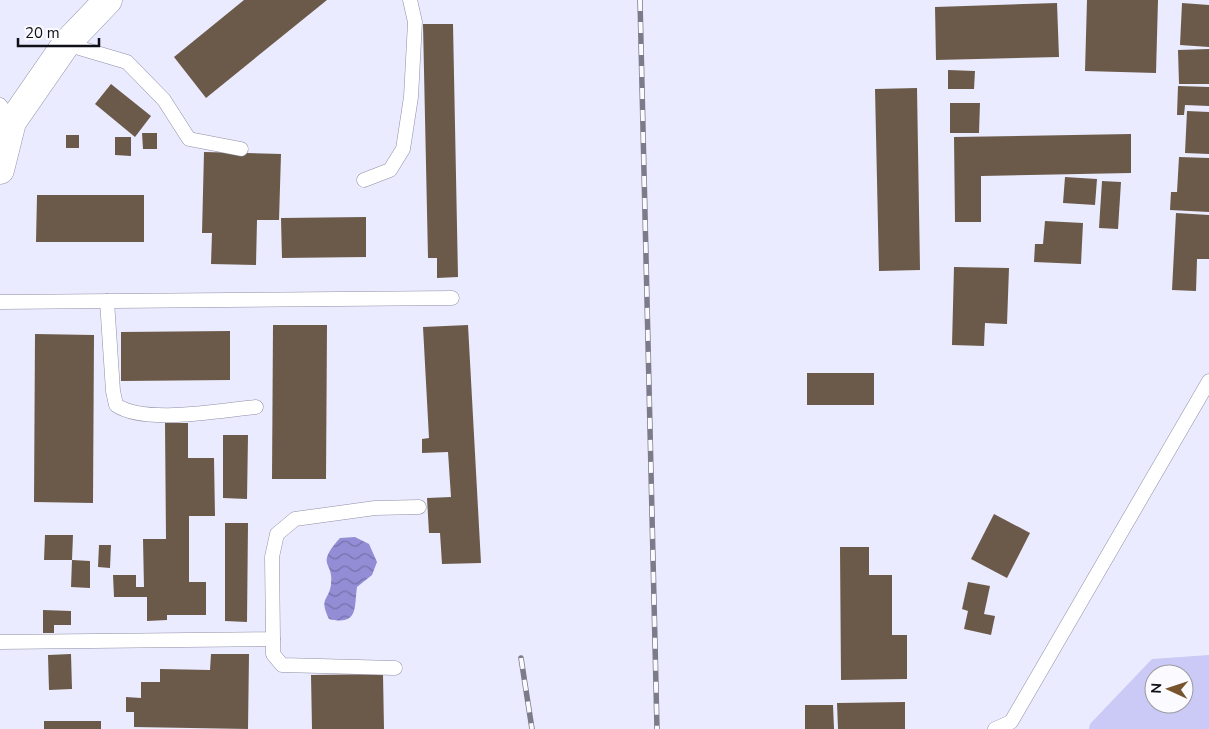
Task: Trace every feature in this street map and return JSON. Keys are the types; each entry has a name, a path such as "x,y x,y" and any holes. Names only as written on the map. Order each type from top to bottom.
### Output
{"street":[{"path":"0,170 6,113 66,44 108,0"}],"lane":[{"path":"364,180 390,170 403,149 412,97 414,22 410,0"},
{"path":"66,44 127,62 164,100 189,139 241,149"},
{"path":"0,302 452,298"},
{"path":"107,301 113,391 116,405 126,412 154,416 256,407"},
{"path":"995,729 1011,722 1209,381"},
{"path":"395,668 282,665 273,654 272,556 277,534 295,519 374,508 419,507"},
{"path":"0,642 273,639"}],"shaded area":[{"path":"1209,655 1209,729 1089,729 1090,724 1144,667 1144,714 1194,714 1194,664 1147,664 1152,659"}],"water":[{"path":"355,537 369,544 377,562 372,575 357,587 355,608 350,617 346,620 329,619 324,603 331,585 327,563 328,554 340,538"}],"building":[{"path":"244,0 327,0 206,98 174,57"},
{"path":"1087,0 1158,0 1156,73 1085,71"},
{"path":"1057,3 1059,57 936,60 935,7"},
{"path":"1182,3 1209,5 1209,47 1180,45"},
{"path":"423,24 453,24 458,277 437,278 437,258 428,258"},
{"path":"1209,49 1209,84 1179,84 1178,50"},
{"path":"948,70 975,71 974,89 948,89"},
{"path":"111,84 151,116 135,137 95,104"},
{"path":"1178,86 1209,87 1209,106 1185,105 1184,115 1177,115"},
{"path":"917,88 920,270 879,271 875,89"},
{"path":"950,103 980,103 979,133 950,133"},
{"path":"1187,111 1209,112 1209,154 1185,153"},
{"path":"142,133 157,133 157,149 143,149"},
{"path":"1131,134 1131,173 981,176 981,222 955,222 954,137"},
{"path":"66,135 79,135 79,148 66,148"},
{"path":"115,137 131,137 131,156 115,155"},
{"path":"204,152 281,154 279,220 257,220 256,265 211,264 212,233 202,233"},
{"path":"1179,157 1209,158 1209,212 1170,210 1171,192 1177,192"},
{"path":"1065,177 1097,179 1095,205 1063,203"},
{"path":"1102,181 1121,182 1118,229 1099,228"},
{"path":"37,195 144,195 144,242 36,242"},
{"path":"1176,213 1209,215 1209,259 1197,259 1196,291 1172,290"},
{"path":"366,217 366,257 282,258 281,218"},
{"path":"1045,221 1083,223 1081,264 1034,262 1035,244 1043,244"},
{"path":"954,267 1009,268 1007,324 985,323 984,346 952,345"},
{"path":"273,325 327,325 326,479 272,479"},
{"path":"468,325 481,563 442,564 440,533 429,533 427,498 451,497 448,452 422,453 422,439 429,438 423,327"},
{"path":"230,331 230,380 121,381 121,332"},
{"path":"35,334 94,335 93,503 34,502"},
{"path":"807,373 874,373 874,405 807,405"},
{"path":"165,423 188,423 188,458 214,458 215,516 189,516 189,582 206,582 206,615 167,615 167,620 147,621 147,597 114,597 113,575 136,575 136,587 144,587 143,539 166,539"},
{"path":"223,435 248,435 247,499 223,498"},
{"path":"994,514 1030,533 1007,578 971,559"},
{"path":"225,523 248,523 247,622 225,621"},
{"path":"45,535 73,535 72,560 44,560"},
{"path":"99,545 111,545 110,568 98,567"},
{"path":"840,547 869,547 869,575 892,575 892,635 907,635 907,679 841,680"},
{"path":"72,560 90,561 90,588 71,587"},
{"path":"968,582 990,586 984,614 995,616 991,635 964,629 968,611 962,609"},
{"path":"43,610 71,611 71,625 54,625 54,633 43,633"},
{"path":"71,654 72,689 49,690 48,655"},
{"path":"211,654 249,654 248,729 134,727 134,712 126,712 126,697 141,698 141,682 160,682 160,669 210,670"},
{"path":"383,674 384,729 312,729 311,675"},
{"path":"905,702 905,729 838,729 837,703"},
{"path":"805,705 833,705 834,729 805,729"},
{"path":"44,721 101,721 101,729 44,729"}],"railway":[{"path":"640,0 657,729"},
{"path":"521,658 532,729"}]}
